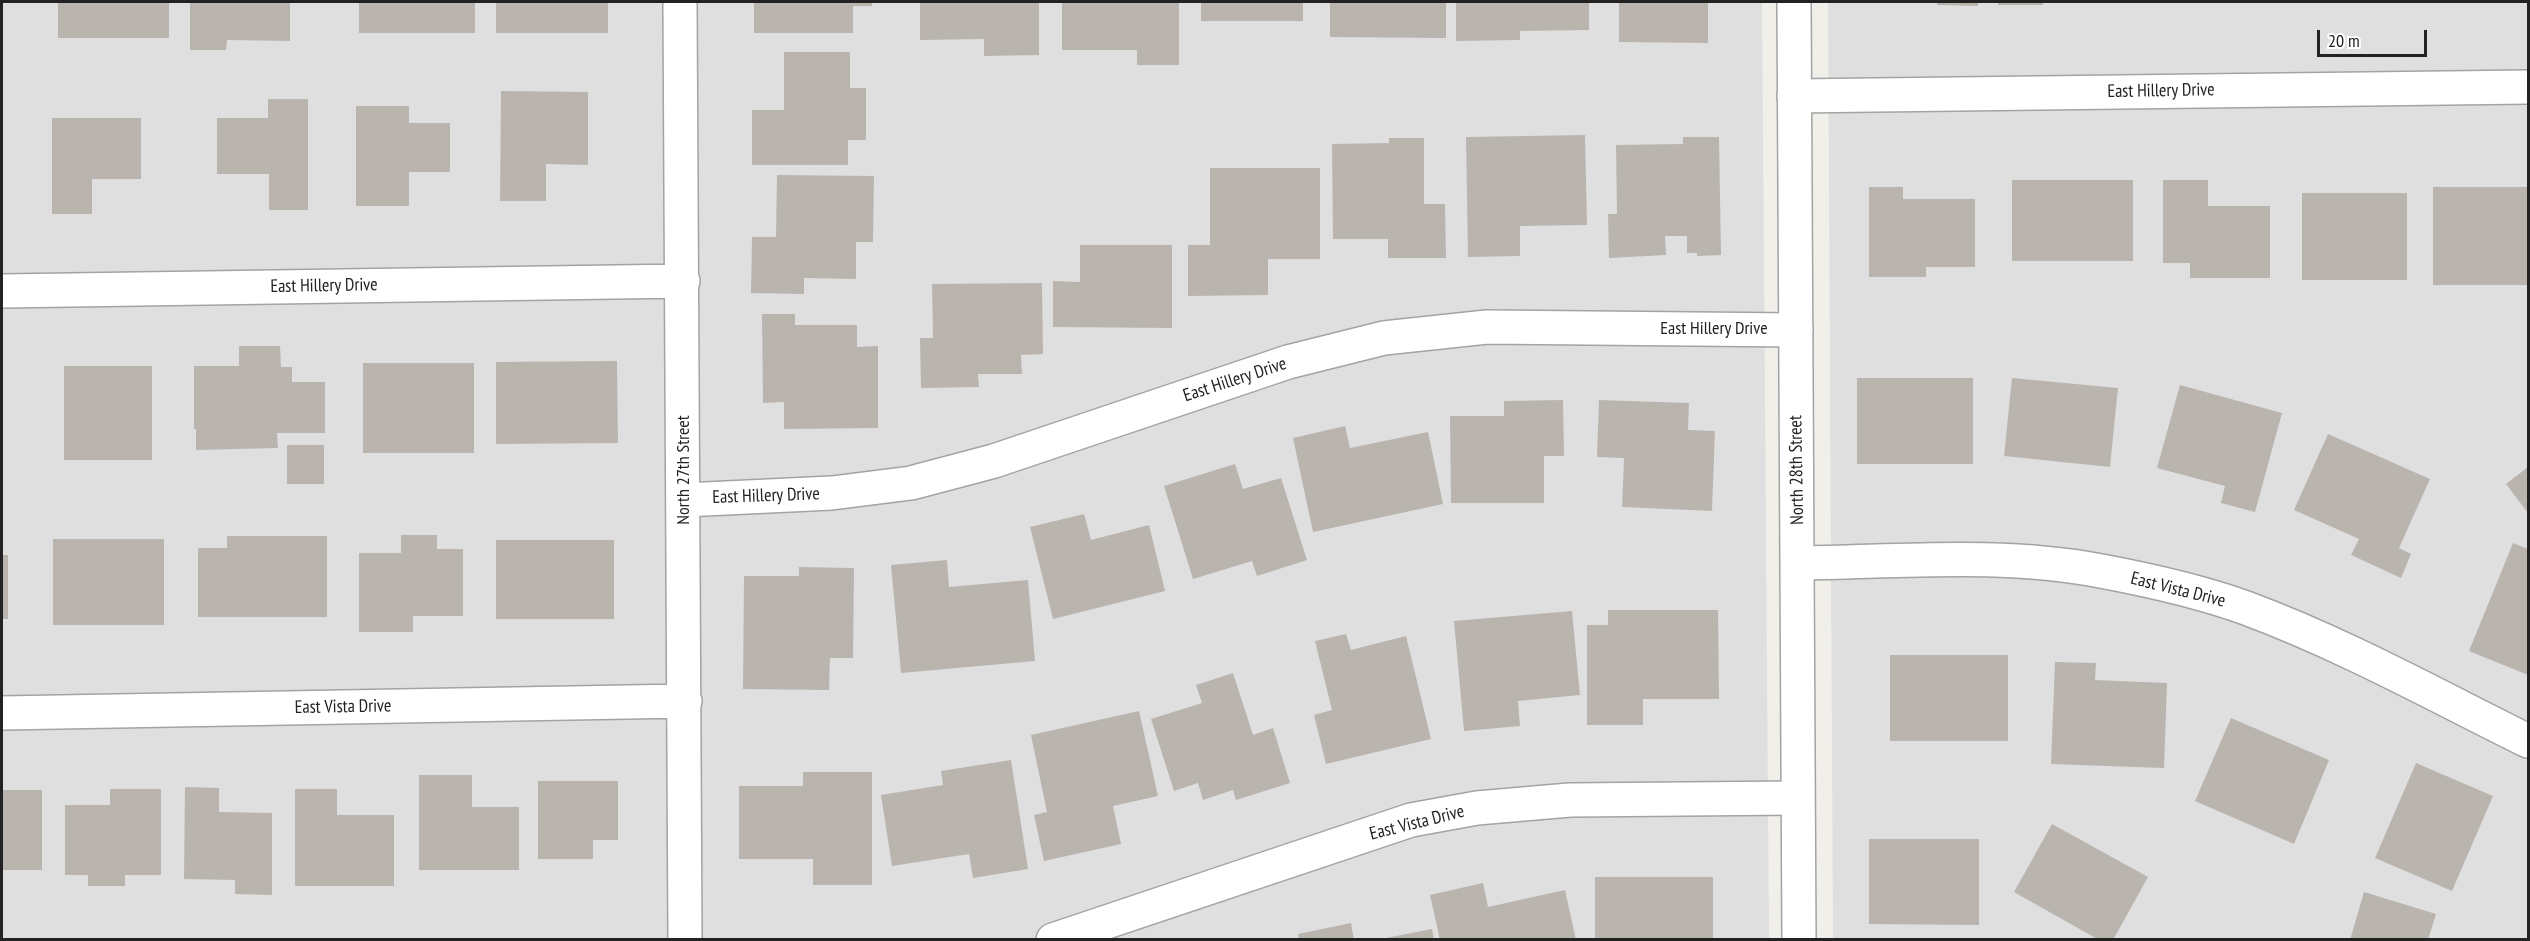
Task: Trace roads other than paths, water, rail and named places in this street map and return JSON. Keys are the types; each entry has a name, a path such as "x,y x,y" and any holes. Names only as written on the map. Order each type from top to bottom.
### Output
{"street":[{"name":"North 27th Street","path":"680,2 686,939"},
{"name":"North 28th Street","path":"1794,2 1799,939"},
{"name":"East Hillery Drive","path":"1794,96 2529,87"},
{"name":"East Hillery Drive","path":"2,291 683,281"},
{"name":"East Hillery Drive","path":"684,500 832,493 911,483 994,461 1288,362 1384,338 1486,327 1796,330"},
{"name":"East Vista Drive","path":"1798,563 2036,562 2099,570 2182,589 2245,608 2337,647 2529,741"},
{"name":"East Vista Drive","path":"2,713 685,701"},
{"name":"East Vista Drive","path":"1053,939 1164,904 1313,851 1422,818 1477,808 1570,800 1797,798"}]}
